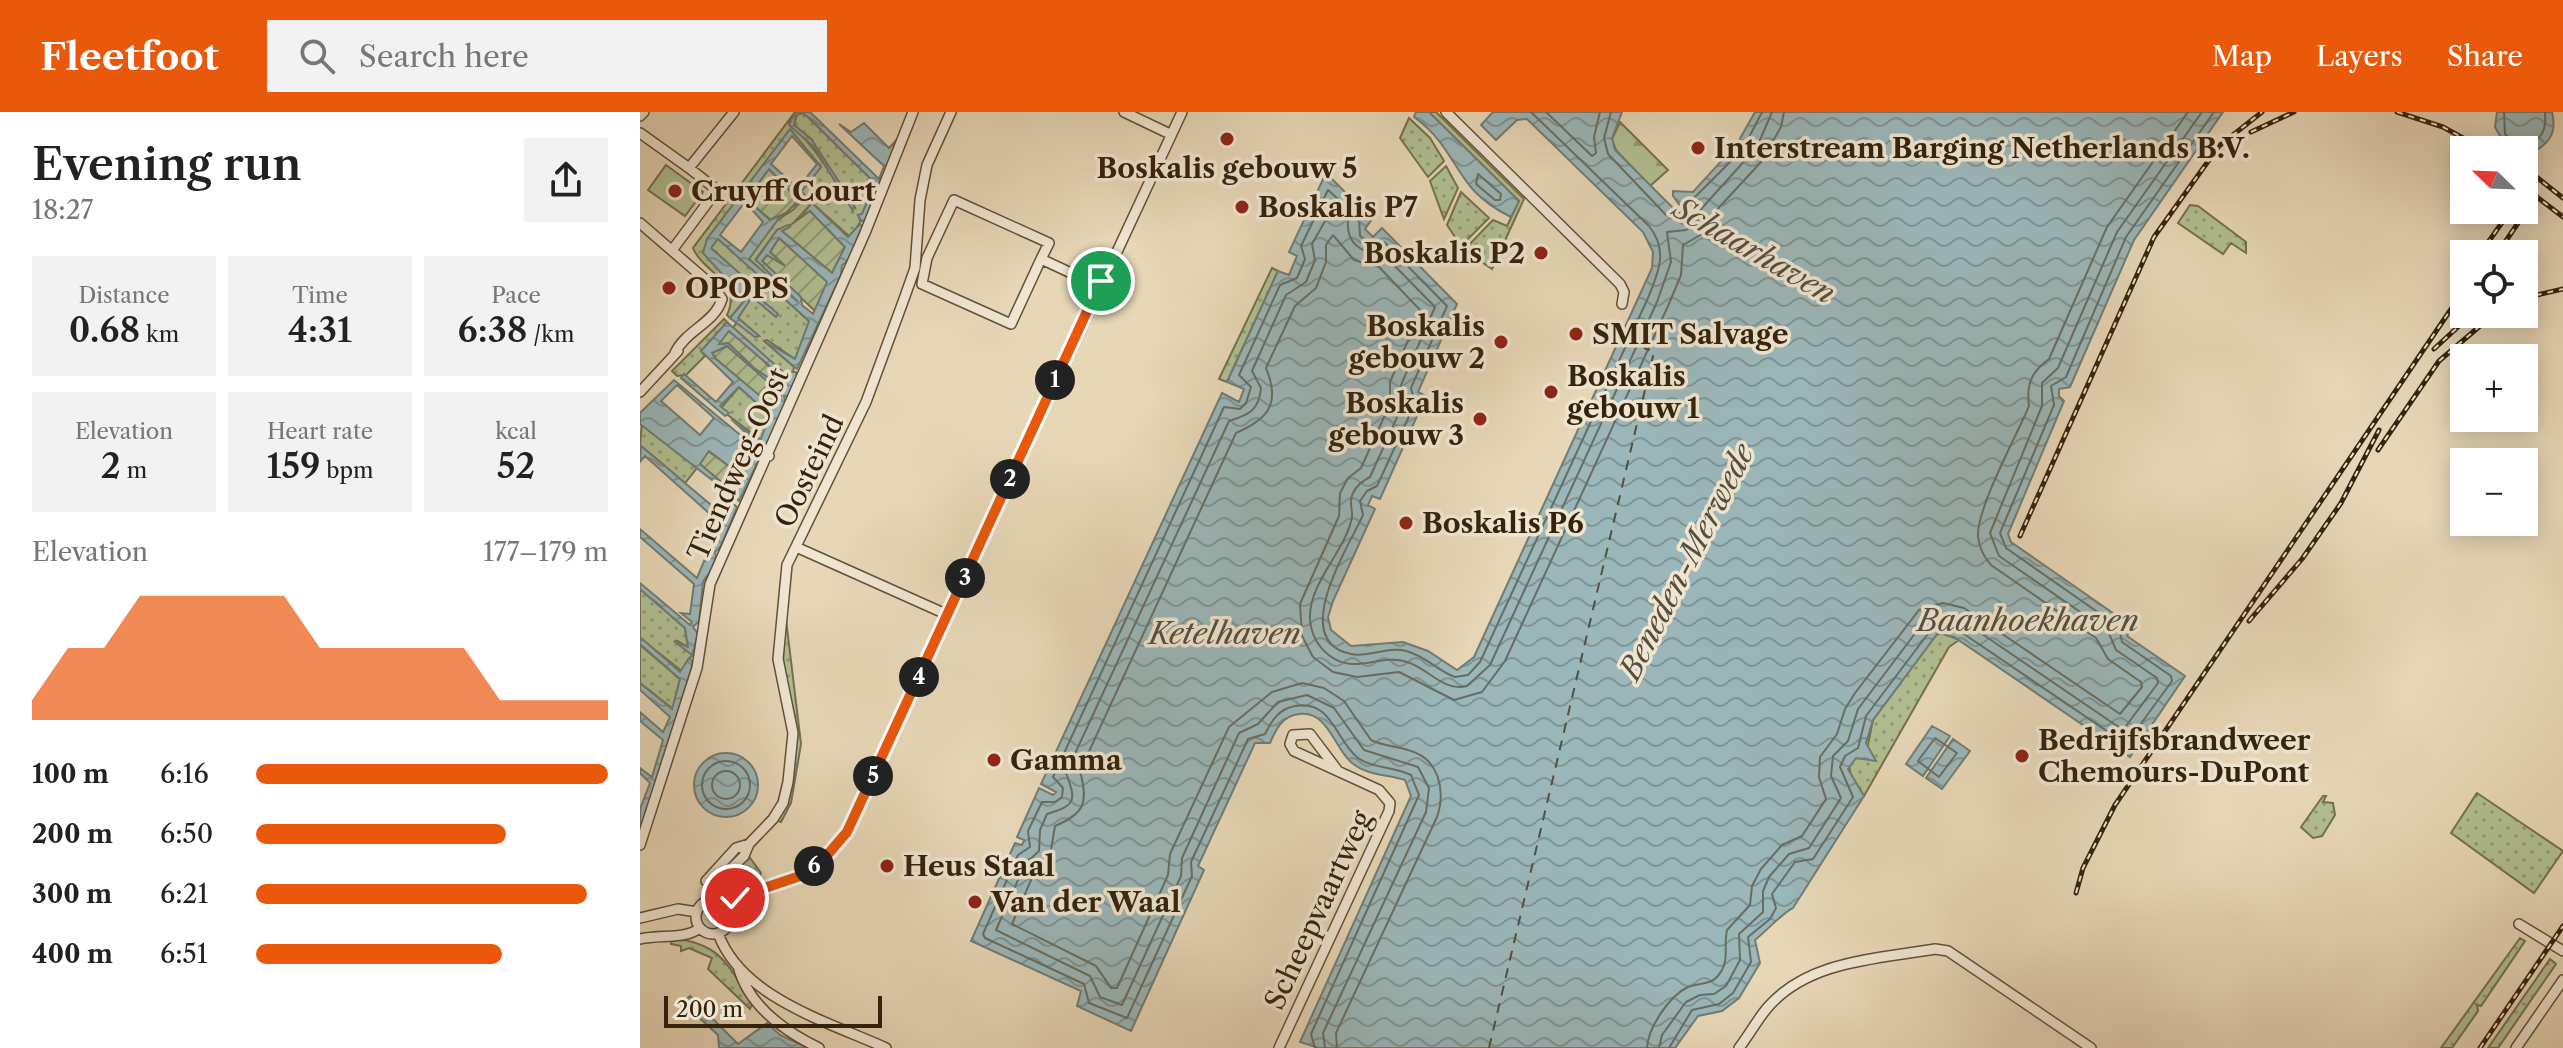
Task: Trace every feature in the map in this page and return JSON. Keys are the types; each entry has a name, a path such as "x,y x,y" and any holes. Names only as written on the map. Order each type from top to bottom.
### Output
{"street":[{"path":"689,168 734,112"},
{"name":"Tiendweg-Oost","path":"640,845 697,668 710,584 763,452 869,224 913,112"},
{"path":"1124,112 1170,134"},
{"path":"726,905 741,894 800,876 837,846 847,832 1182,112"},
{"path":"1446,112 1620,284 1624,292 1622,304"},
{"name":"Oosteind","path":"711,900 714,885 744,856 749,844 773,819 783,803 793,759 793,733 778,659 783,583 796,547 830,483 866,402 915,268 920,200 927,165 948,113"},
{"path":"640,133 717,190 673,249"},
{"path":"954,200 1049,243 1041,259 1011,324 922,284 927,258 954,200"},
{"path":"640,223 673,249 714,287 722,299 718,309 640,392"},
{"path":"1041,259 1099,286"},
{"path":"640,385 655,374"},
{"path":"796,547 948,615"},
{"name":"Scheepvaartweg","path":"1279,1048 1389,811 1390,803 1379,790 1294,751 1290,744 1293,735 1310,734 1338,771"},
{"name":"Oosteind","path":"706,881 736,848 749,844"},
{"path":"640,918 678,909 697,912 711,900 726,905"},
{"path":"718,933 730,921 726,905"},
{"path":"697,912 700,928"},
{"path":"2519,924 2563,951"},
{"path":"700,928 718,933 737,964 747,991 782,1030 819,1048"},
{"path":"640,939 667,934 690,936 700,928"},
{"path":"1739,1048 1768,1007 1807,977 1847,964 1935,949 1948,951 2091,1048"},
{"path":"737,964 775,996 886,1048"},
{"path":"2516,1048 2563,980"}],"green space":[{"path":"795,112 789,123 816,153 856,209 811,139 794,125 797,115 802,113 807,116 875,183 862,215 858,215 861,221 850,237 812,203 790,227 777,230 756,259 799,300 796,303 749,259 773,223 794,209 801,192 821,167 790,130 712,233 703,251 734,284 750,294 730,318 727,315 730,294 726,285 693,248"},
{"path":"1429,112 1436,112 1524,199 1492,269 1464,250 1493,220 1507,226 1519,201"},
{"path":"1409,118 1430,138 1444,161 1428,177 1400,138"},
{"path":"1620,122 1668,170 1650,186 1616,150 1612,139"},
{"name":"Cruyff Court","path":"666,165 703,192 685,216 648,190"},
{"path":"1446,166 1458,188 1444,219 1430,181"},
{"path":"769,169 799,200 786,213 771,220 746,199"},
{"path":"1461,192 1489,218 1461,246 1447,225"},
{"path":"2190,205 2198,206 2246,242 2246,253 2231,243 2223,254 2178,223"},
{"path":"810,211 845,247 832,273 782,231"},
{"path":"718,238 810,322 795,359 764,341 794,367 793,372 783,372 733,328 737,322 755,337 759,336 738,318 752,296 776,317 755,294 755,287 710,248"},
{"path":"779,238 828,282 815,311 762,261 767,255 784,265 770,252"},
{"path":"1272,268 1278,271 1227,382 1219,379"},
{"path":"724,319 727,322 701,351 705,356 686,375 677,376 672,371"},
{"path":"728,331 748,345 785,383 783,388 754,368 728,343 718,345"},
{"path":"727,346 782,394 772,407 716,359 712,353"},
{"path":"739,387 770,415 762,441 720,409"},
{"path":"642,422 697,468 685,483 640,445"},
{"path":"708,451 741,475 734,493 700,464"},
{"path":"640,589 685,628 688,647 676,640 692,655 683,672 640,638"},
{"path":"784,603 801,744 791,803 781,822 773,819 793,770 783,671"},
{"path":"1943,633 1959,640 1949,647 1864,796 1851,777 1849,764 1856,758 1865,759 1873,720 1936,635"},
{"path":"640,645 680,679 673,709 640,683"},
{"path":"2477,793 2563,851 2534,893 2451,833"},
{"path":"2326,796 2323,802 2333,803 2335,815 2322,836 2313,838 2301,827"},
{"path":"748,855 761,873 759,876 733,893 718,886"},
{"path":"672,938 702,945 722,958 752,1003 750,1009 708,969 712,958 689,948 681,951 681,946 671,944"},
{"path":"2520,938 2525,941 2481,1006 2477,1005 2478,1011 2452,1048 2441,1048"},
{"path":"2550,959 2556,964 2498,1048 2488,1048"}],"water":[{"path":"796,112 810,112 879,179 884,166 839,124 851,132 864,123 889,148 900,136 866,220 861,221 858,215 862,214 875,183 807,116 802,113 796,115 794,125 811,139 854,205 853,211 814,147 789,125"},
{"path":"1416,112 1429,112 1519,201 1511,217 1477,194 1441,143 1414,117"},
{"path":"1493,112 1622,112 1612,138 1615,150 1678,213 1683,210 1673,191 1693,192 1737,144 1755,112 2223,112 2134,240 2070,387 2059,389 2059,396 2064,401 2008,534 2011,542 2133,627 2127,636 2185,676 2130,757 1954,637 1938,633 1873,720 1866,743 1876,761 1856,758 1848,769 1864,796 1793,908 1755,940 1760,963 1739,998 1722,1011 1698,1016 1675,1048 1319,1048 1300,1042 1411,796 1405,780 1371,773 1352,763 1317,718 1309,714 1293,715 1280,724 1270,743 1255,743 1198,866 1204,870 1131,1031 1077,1006 1081,991 971,941 1015,843 1022,845 1024,840 1017,837 1039,788 1053,795 1056,792 1041,784 1222,393 1239,402 1244,389 1227,382 1278,271 1289,275 1297,256 1289,252 1326,173 1372,219 1365,229 1373,237 1382,228 1457,304 1418,392 1426,396 1380,499 1372,496 1368,505 1375,509 1328,617 1331,630 1351,646 1403,642 1428,651 1457,670 1474,657 1652,268 1653,252 1643,232 1527,119 1517,120 1496,140 1481,125"},
{"path":"2497,112 2552,112 2554,126 2550,137 2538,149 2538,136 2500,136 2495,127"},
{"path":"790,129 821,167 802,191 806,197 794,209 799,200 769,169 746,199 770,220 779,218 749,259 798,302 756,260 777,230 788,225 790,227 782,231 832,273 845,247 810,211 801,216 812,203 848,237 860,224 863,228 848,261 842,265 841,275 797,369 764,341 795,359 809,321 718,239 711,248 755,287 755,294 778,314 776,317 752,297 738,318 759,336 755,337 730,318 750,294 741,295 703,253 707,239","holes":["792,136 817,164 798,188 771,164","745,202 763,222 741,252 720,235","779,238 827,282 813,314 802,305 801,297 762,261 767,255 785,266 770,252"]},
{"path":"727,322 783,372 796,372 797,377 788,396 784,396 786,404 739,501 640,424 640,413 674,380 757,449 760,446 731,419 760,441 770,415 739,387 720,406 729,413 725,416 681,378 684,374 716,402 733,382 701,351","holes":["729,331 779,374 785,383 783,388 754,368 728,343 719,344","727,346 782,394 772,406 712,353","677,385 714,418 700,435 661,401","709,451 741,475 734,493 700,464"]},
{"path":"641,446 723,515 731,502 737,507 721,546 715,552 715,566 703,582 699,621 693,627 698,634 692,655 674,641 688,647 685,628 640,589 640,583 690,625 692,622 681,613 690,614 694,584 640,537 640,529 697,578 720,523 645,456 640,462"},
{"path":"640,637 680,672 689,658 693,663 640,832 640,809 650,783 640,773 640,768 652,777 663,740 640,721 640,712 663,732 670,717 640,690 640,683 672,709 680,679 640,644"},
{"path":"1932,726 1950,736 1923,776 1906,764"},
{"path":"1953,739 1970,751 1942,789 1926,778"},
{"path":"726,753 749,762 758,785 749,808 726,817 703,808 694,785 703,762"},
{"path":"690,996 738,1044 767,1023 780,1035 808,1048 719,1048 718,1035 683,1003"}],"ferry route":[{"path":"1489,1048 1654,352 1644,348"}],"railway":[{"path":"2020,536 2154,237 2219,146 2262,112"},
{"path":"2251,132 2294,112"},
{"path":"2397,112 2443,127 2459,136"},
{"path":"2538,178 2563,198"},
{"path":"2538,198 2563,217"},
{"path":"2490,240 2501,224"},
{"path":"2506,240 2517,224"},
{"path":"2538,295 2563,289"},
{"path":"2076,893 2083,868 2115,805 2450,311"},
{"path":"2434,349 2457,328"},
{"path":"2378,450 2439,361 2478,328"},
{"path":"2249,621 2302,559 2341,503 2379,430"},
{"path":"2480,1048 2563,926"}],"place":[{"name":"Boskalis gebouw 5","path":"1227,139"},
{"name":"Interstream Barging Netherlands B.V.","path":"1698,148"},
{"name":"Cruyff Court","path":"675,191"},
{"name":"Boskalis P7","path":"1242,207"},
{"name":"Boskalis P2","path":"1541,253"},
{"name":"OPOPS","path":"669,288"},
{"name":"SMIT Salvage","path":"1576,334"},
{"name":"Boskalis gebouw 2","path":"1501,342"},
{"name":"Boskalis gebouw 1","path":"1551,392"},
{"name":"Boskalis gebouw 3","path":"1480,419"},
{"name":"Boskalis P6","path":"1406,523"},
{"name":"Bedrijfsbrandweer Chemours-DuPont","path":"2022,756"},
{"name":"Gamma","path":"994,760"},
{"name":"Heus Staal","path":"887,866"},
{"name":"Van der Waal","path":"975,902"}],"route":[{"path":"735,898 800,876 823,860 847,832 1101,281"}],"water label":[{"name":"Schaarhaven","path":"1754,251"},
{"name":"Beneden-Merwede","path":"1687,562"},
{"name":"Baanhoekhaven","path":"2028,621"},
{"name":"Ketelhaven","path":"1225,634"}]}
